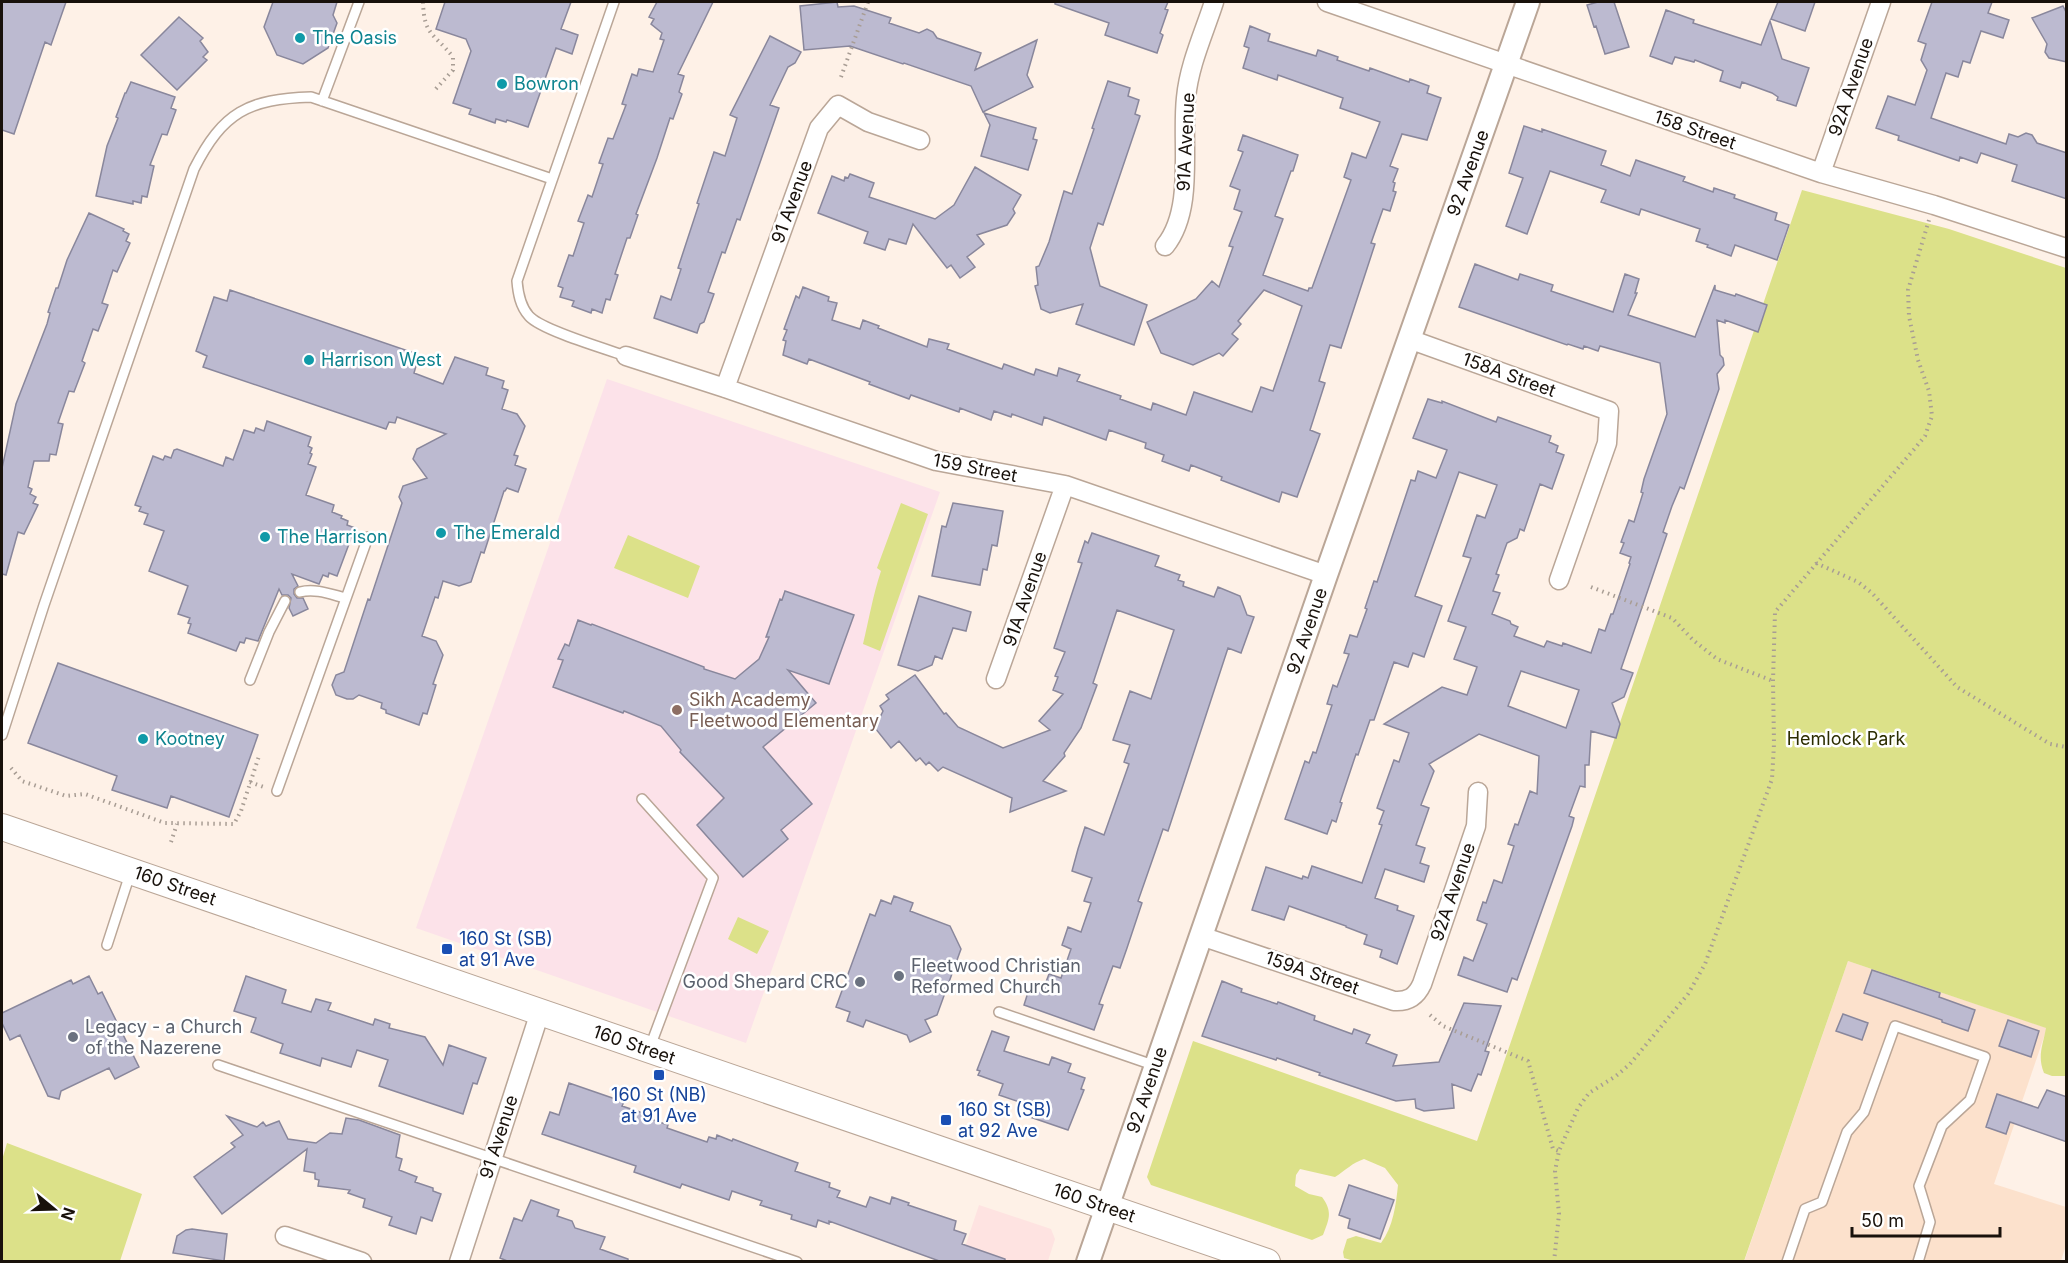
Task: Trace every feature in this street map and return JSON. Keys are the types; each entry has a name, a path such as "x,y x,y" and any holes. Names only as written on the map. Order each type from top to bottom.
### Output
{"main road":[{"name":"160 Street","path":"2,827 1267,1262"}],"street":[{"name":"91A Avenue","path":"1165,246 1177,226 1183,199 1186,98 1190,74 1214,2"},
{"name":"158 Street","path":"1327,2 1821,173 1934,205 2067,248"},
{"name":"92 Avenue","path":"1088,1262 1408,339 1528,2"},
{"name":"92A Avenue","path":"1821,173 1881,2"},
{"name":"91 Avenue","path":"725,388 819,128 828,116 838,105 868,122 920,140"},
{"name":"158A Street","path":"1408,339 1609,411 1607,443 1559,580"},
{"name":"159 Street","path":"626,356 936,461 1065,485 1326,575"},
{"name":"91A Avenue","path":"996,680 1065,485"},
{"name":"92A Avenue","path":"1419,990 1476,826 1478,792"},
{"name":"159A Street","path":"1201,936 1394,1001 1402,1002 1414,997 1419,990"},
{"name":"91 Avenue","path":"459,1262 540,1012"},
{"path":"285,1236 362,1262"}],"lane":[{"path":"322,101 359,2"},
{"path":"614,2 517,281 518,296 529,317 586,343 626,356"},
{"path":"2,735 113,402 194,170 206,145 225,122 255,103 311,97 552,179"},
{"path":"277,791 368,537"},
{"path":"300,592 315,591 345,598"},
{"path":"250,680 269,632 285,601"},
{"path":"642,799 713,878 649,1050"},
{"path":"107,945 130,871"},
{"path":"999,1012 1156,1066"},
{"path":"1787,1262 1805,1209 1822,1202 1847,1132 1864,1112 1895,1026 1985,1057 1970,1100 1942,1126 1919,1186 1930,1222 1918,1262"},
{"path":"218,1065 493,1156 797,1262"}],"path":[{"path":"423,2 423,16 429,32 453,57 453,70 433,92"},
{"path":"841,77 868,2"},
{"path":"1554,1262 1559,1214 1556,1171 1559,1151 1578,1108 1589,1093 1630,1064 1688,994 1705,964 1772,779 1775,612 1916,447 1924,436 1932,416 1929,391 1918,360 1909,316 1908,290 1929,220"},
{"path":"1816,563 1858,582 1872,593 1957,687 2050,744 2067,747"},
{"path":"1591,587 1672,618 1693,640 1717,659 1773,681"},
{"path":"11,768 22,781 66,796 84,794 165,823 234,824 241,811 259,756"},
{"path":"250,782 264,787"},
{"path":"171,842 177,824"},
{"path":"1430,1015 1443,1026 1528,1061 1553,1149 1559,1151"}],"shaded area":[{"name":"Sikh Academy Fleetwood Elementary","path":"607,379 940,492 746,1043 416,928"},
{"path":"1848,961 2047,1028 1994,1184 2066,1207 2066,1245 2061,1261 1744,1262"},
{"path":"979,1205 1051,1229 1055,1239 1048,1261 960,1262"}],"green space":[{"name":"Hemlock Park","path":"1802,190 1949,229 2066,268 2066,1076 2052,1076 2044,1073 2041,1056 2046,1028 1848,961 1744,1261 1354,1261 1344,1258 1343,1252 1347,1239 1356,1236 1381,1243 1391,1223 1398,1185 1385,1168 1364,1159 1335,1177 1300,1169 1296,1175 1295,1186 1309,1194 1322,1197 1329,1211 1323,1235 1312,1240 1151,1185 1147,1177 1193,1041 1477,1141"},
{"path":"901,503 928,514 880,651 863,644 881,571 877,568"},
{"path":"628,535 700,566 688,598 614,568"},
{"path":"738,917 769,931 757,954 728,939"},
{"path":"7,1143 142,1194 120,1261 2,1261 2,1160"}],"building":[{"path":"2,2 66,2 51,45 45,42 14,134 2,130"},
{"name":"The Oasis","path":"273,2 337,2 333,15 337,23 328,48 303,64 277,55 264,27"},
{"name":"Bowron","path":"445,2 571,2 561,29 578,35 572,54 556,48 528,127 507,120 506,122 496,119 495,123 469,114 471,109 453,103 471,51 466,39 436,29"},
{"path":"657,2 713,2 678,74 684,76 679,92 682,94 673,119 670,118 636,214 638,215 630,238 627,238 615,274 618,275 610,300 606,299 602,313 592,309 591,313 572,306 574,301 560,297 563,288 558,286 569,255 573,256 584,223 578,221 588,195 592,197 603,164 599,163 608,138 613,139 626,105 622,104 632,74 637,76 639,69 653,72 664,40 660,39 662,33 651,24 654,19 649,17"},
{"path":"837,2 838,7 854,6 891,18 889,23 919,33 927,29 937,38 981,53 975,70 1037,40 1027,75 1033,87 983,112 971,86 850,46 804,50 800,6"},
{"path":"1055,2 1168,2 1165,9 1168,10 1160,33 1163,35 1157,53 1105,35 1109,23 1055,4"},
{"path":"1614,2 1629,47 1605,54 1587,5"},
{"path":"1778,2 1815,2 1805,31 1771,19"},
{"path":"1932,2 1992,2 1988,13 2009,20 2003,38 1981,31 1970,63 1963,61 1958,77 1946,73 1931,118 2006,144 2009,134 2018,137 2026,133 2032,135 2037,143 2067,153 2067,199 2012,181 2017,165 1981,153 1977,163 1960,157 1959,161 1898,140 1899,136 1876,128 1888,96 1915,105 1927,70 1921,60 1926,44 1918,41"},
{"path":"2063,6 2067,14 2067,62 2049,58 2045,52 2047,44 2032,18"},
{"path":"1666,10 1694,20 1693,23 1761,45 1770,21 1782,59 1809,68 1796,106 1777,100 1778,97 1772,93 1742,82 1740,88 1720,81 1723,71 1695,60 1694,62 1675,57 1672,64 1650,56"},
{"path":"179,17 203,38 200,41 208,52 203,57 207,60 177,90 141,55"},
{"path":"1250,26 1270,34 1268,41 1316,56 1318,50 1338,57 1337,60 1369,71 1370,68 1409,82 1410,79 1429,86 1427,93 1441,98 1427,140 1402,134 1390,166 1398,169 1393,182 1395,183 1393,191 1396,192 1390,211 1383,209 1371,243 1375,244 1341,348 1330,345 1319,381 1325,383 1310,430 1320,434 1297,497 1282,492 1279,502 1221,480 1222,477 1191,465 1189,471 1162,461 1164,455 1145,448 1146,443 1109,430 1106,440 1044,417 1042,425 1012,414 1011,417 994,411 991,420 960,408 959,412 911,395 909,399 809,359 807,364 783,355 786,341 783,340 787,330 784,329 796,296 799,298 803,287 829,297 828,301 837,303 832,320 860,329 863,320 927,347 929,339 949,344 947,349 1002,369 1004,364 1034,375 1036,369 1057,376 1059,368 1080,375 1077,381 1121,396 1120,399 1151,410 1153,403 1186,415 1194,392 1252,412 1261,387 1273,391 1302,306 1264,290 1238,321 1241,324 1232,334 1238,339 1223,356 1219,353 1193,365 1161,353 1147,322 1196,299 1212,281 1219,287 1233,247 1229,246 1242,212 1234,209 1240,190 1230,186 1243,152 1238,150 1243,135 1298,155 1275,216 1283,219 1263,275 1308,291 1312,288 1351,180 1344,177 1352,153 1366,158 1380,122 1340,108 1343,98 1278,75 1277,80 1243,68 1249,48 1244,46"},
{"path":"770,36 801,52 795,63 788,67 770,105 779,108 740,220 737,219 725,253 722,252 708,292 714,294 704,322 700,324 697,333 654,318 661,296 671,300 681,269 678,268 714,152 725,156 737,118 730,115"},
{"path":"1108,81 1130,88 1128,96 1139,100 1135,114 1140,116 1103,225 1098,223 1090,248 1100,286 1147,305 1134,345 1076,324 1083,304 1050,313 1041,309 1035,286 1038,285 1036,267 1039,266 1049,242 1064,191 1072,194"},
{"path":"131,82 175,97 171,108 176,110 167,135 162,134 150,165 154,166 147,197 142,196 141,203 133,201 133,204 96,196 107,146"},
{"path":"984,113 1036,128 1033,139 1037,140 1028,170 981,156 990,125"},
{"path":"1524,126 1542,132 1542,129 1606,151 1601,165 1630,176 1636,160 1685,177 1683,181 1713,192 1714,188 1735,195 1734,198 1777,213 1775,220 1789,225 1777,260 1735,245 1731,256 1707,247 1708,245 1696,241 1700,229 1641,209 1639,215 1601,202 1606,190 1550,171 1527,234 1506,226 1523,178 1509,173"},
{"path":"975,167 1021,195 1013,209 1015,213 1007,225 977,235 984,244 967,257 975,267 960,278 951,265 947,268 913,224 906,244 889,239 885,250 864,243 868,232 818,213 832,176 844,181 845,177 848,178 850,174 874,183 869,197 935,219 954,205"},
{"path":"89,213 124,229 123,231 129,234 126,241 130,243 117,272 113,270 102,303 108,305 98,331 93,329 82,361 85,363 74,392 69,391 58,423 63,424 56,455 50,454 49,461 34,461 28,487 32,489 30,494 36,497 33,503 38,505 24,534 18,532 6,575 2,574 2,468 16,404 47,324 50,313 48,312 56,288 58,288 67,260"},
{"path":"1475,264 1518,280 1520,274 1553,285 1551,291 1613,312 1625,274 1639,279 1635,293 1637,293 1628,315 1695,337 1715,285 1715,290 1735,296 1736,294 1767,305 1758,332 1725,320 1725,323 1717,320 1720,355 1724,365 1717,374 1719,389 1684,489 1680,487 1672,506 1663,532 1667,534 1621,669 1633,673 1624,697 1612,703 1620,724 1616,738 1591,731 1589,765 1585,765 1585,787 1580,786 1569,816 1574,818 1572,826 1517,980 1512,978 1507,992 1458,975 1464,957 1473,961 1487,924 1477,920 1494,880 1502,883 1514,846 1508,844 1515,824 1518,825 1530,791 1537,794 1539,756 1479,734 1429,764 1434,771 1421,805 1429,808 1416,845 1425,848 1420,863 1429,866 1424,882 1385,869 1375,898 1398,906 1397,910 1414,916 1397,964 1380,957 1382,950 1364,944 1367,935 1346,926 1289,906 1284,920 1252,910 1266,867 1302,879 1303,876 1308,878 1312,866 1362,883 1382,825 1379,824 1384,811 1377,808 1394,760 1399,762 1409,733 1384,724 1442,687 1467,695 1477,667 1454,659 1466,627 1448,621 1471,558 1463,556 1477,515 1485,518 1497,485 1459,472 1415,596 1442,606 1424,657 1413,653 1408,667 1394,662 1374,720 1370,720 1358,755 1356,754 1340,802 1342,803 1336,822 1332,820 1327,834 1285,819 1305,761 1309,763 1313,752 1316,753 1332,705 1327,704 1333,685 1337,687 1349,654 1344,653 1350,635 1357,637 1374,581 1377,582 1411,480 1415,481 1418,471 1436,478 1447,450 1413,438 1428,399 1442,403 1442,401 1496,422 1498,417 1551,436 1549,442 1558,446 1556,452 1564,455 1552,489 1540,484 1524,531 1520,529 1517,538 1507,543 1496,574 1499,575 1493,591 1500,593 1492,614 1518,627 1514,636 1544,647 1547,641 1562,646 1563,643 1591,653 1599,629 1605,631 1611,614 1613,614 1631,557 1620,553 1624,543 1621,542 1629,520 1634,522 1643,493 1641,492 1644,479 1667,414 1660,363 1600,346 1598,351 1584,346 1583,349 1567,345 1459,307","holes":["1521,671 1579,690 1566,728 1508,706"]},
{"path":"230,290 414,353 411,364 416,366 414,373 443,384 455,357 488,368 486,375 504,381 502,388 508,390 502,409 517,414 525,426 514,455 518,456 515,465 526,469 518,492 507,488 504,491 484,553 481,552 471,582 459,586 443,581 438,598 435,597 422,636 436,641 443,655 433,684 436,685 427,714 423,713 419,725 386,713 386,710 381,708 382,703 359,695 353,699 347,699 336,695 332,685 336,675 344,672 368,599 370,600 402,503 399,497 403,486 427,478 413,459 417,449 446,434 397,417 395,423 389,422 386,429 203,367 207,356 196,351 214,297 227,301"},
{"name":"The Harrison","path":"267,421 311,437 308,446 312,448 310,453 312,454 308,464 316,467 306,495 334,505 332,512 342,516 341,518 348,521 347,525 355,528 337,576 329,573 328,577 323,575 319,584 292,574 298,586 294,589 294,594 297,598 303,598 308,609 293,616 289,608 291,598 288,595 282,595 279,589 258,641 246,638 244,643 240,642 236,651 188,633 190,618 178,614 188,586 149,571 164,531 144,524 148,514 139,511 141,507 135,505 153,456 163,460 165,456 171,458 174,450 177,449 223,466 226,457 233,460 244,430 254,433 256,428 264,431"},
{"path":"953,503 1003,511 997,546 992,545 987,570 983,569 980,585 932,576 942,526 946,527"},
{"path":"1092,533 1159,556 1155,566 1180,575 1178,580 1184,582 1183,586 1214,597 1218,587 1240,596 1247,615 1254,617 1241,653 1228,648 1168,831 1163,829 1138,901 1142,903 1120,968 1113,966 1099,1004 1103,1005 1094,1030 1024,1005 1030,986 1043,990 1049,974 1061,978 1071,949 1062,945 1068,927 1081,932 1091,903 1084,901 1092,878 1072,871 1078,849 1085,827 1104,835 1129,764 1124,762 1130,745 1113,740 1130,691 1151,699 1174,630 1117,610 1093,683 1097,685 1081,728 1064,753 1065,756 1043,781 1066,791 1010,812 1012,798 943,767 938,771 929,762 926,765 920,758 916,761 899,741 891,748 875,728 883,711 880,706 889,699 886,695 915,675 944,714 946,713 958,727 1003,748 1050,730 1039,721 1063,694 1053,690 1058,677 1055,676 1065,652 1054,648 1082,563 1078,562 1085,541 1088,543"},
{"path":"785,591 854,615 829,684 788,670 816,703 763,747 812,804 781,830 788,839 743,877 697,825 724,798 680,752 681,750 661,726 553,687 563,660 558,659 565,644 569,646 578,620 735,679 759,659 769,637 766,637 780,599 782,600"},
{"path":"919,596 971,612 966,631 953,628 942,659 935,656 932,665 918,671 898,665"},
{"name":"Kootney","path":"58,663 258,735 229,817 171,796 167,808 112,790 117,776 28,743"},
{"name":"Fleetwood Christian Reformed Church","path":"894,896 913,903 910,911 950,926 961,949 937,1015 925,1020 931,1032 910,1042 907,1035 866,1020 863,1027 847,1021 850,1012 836,1007 870,914 875,916 881,900 891,904"},
{"path":"1872,970 1940,993 1939,997 1975,1010 1968,1031 1864,993"},
{"name":"Legacy - a Church of the Nazerene","path":"89,976 98,994 102,992 139,1067 115,1079 109,1068 61,1091 59,1099 48,1096 20,1035 10,1040 2,1023 2,1013 71,980 73,984"},
{"path":"246,976 286,990 282,1003 311,1012 316,999 331,1003 328,1010 373,1025 375,1019 390,1024 389,1028 425,1037 443,1065 449,1045 486,1058 477,1084 473,1083 463,1114 379,1086 388,1060 357,1050 351,1067 322,1058 320,1066 280,1053 283,1044 251,1032 256,1018 234,1011"},
{"path":"1222,981 1242,989 1241,992 1277,1004 1278,1002 1315,1016 1314,1020 1352,1034 1354,1029 1370,1035 1366,1043 1397,1055 1393,1066 1439,1062 1464,1003 1501,1006 1485,1051 1489,1052 1481,1075 1478,1074 1471,1091 1452,1084 1454,1108 1424,1111 1416,1108 1415,1099 1396,1101 1277,1058 1276,1060 1202,1036"},
{"path":"1843,1014 1868,1023 1862,1040 1836,1031"},
{"path":"2008,1020 2039,1031 2031,1057 1999,1046"},
{"path":"992,1031 1009,1037 1004,1051 1049,1065 1052,1057 1071,1064 1068,1072 1085,1078 1081,1089 1084,1090 1068,1130 1030,1117 1034,1107 999,1095 1003,1084 978,1075 980,1071 977,1070"},
{"path":"569,1083 624,1102 622,1106 643,1113 642,1116 668,1125 667,1128 707,1142 709,1137 716,1139 717,1135 798,1163 795,1171 830,1183 829,1187 840,1191 837,1197 866,1207 870,1197 890,1204 892,1197 909,1203 908,1205 956,1221 954,1230 966,1234 962,1244 1005,1259 1005,1262 942,1262 829,1221 829,1224 818,1220 816,1227 791,1219 792,1215 760,1205 762,1201 732,1191 729,1200 682,1184 680,1188 634,1172 636,1166 542,1134 550,1112 559,1115"},
{"path":"2047,1090 2067,1097 2067,1142 2010,1122 2006,1134 1986,1127 1997,1094 2038,1108"},
{"path":"227,1116 257,1127 263,1122 266,1126 279,1121 288,1139 316,1143 330,1133 342,1134 346,1118 359,1120 400,1135 396,1157 402,1159 399,1170 417,1177 415,1182 433,1188 433,1191 441,1194 432,1221 421,1217 416,1234 389,1225 392,1217 363,1207 365,1199 348,1193 350,1190 318,1186 319,1180 315,1179 315,1173 304,1171 307,1149 222,1214 194,1177 235,1147 231,1143 243,1135"},
{"path":"1349,1185 1394,1200 1380,1239 1348,1228 1350,1219 1339,1215"},
{"path":"531,1200 559,1210 557,1216 572,1221 575,1228 605,1237 600,1249 628,1259 628,1262 510,1262 500,1258 514,1218 522,1221"},
{"path":"192,1229 227,1234 224,1261 173,1253 177,1236"}],"place":[{"name":"The Oasis","path":"300,38"},
{"name":"Bowron","path":"502,84"},
{"name":"Harrison West","path":"309,360"},
{"name":"The Emerald","path":"441,533"},
{"name":"The Harrison","path":"265,537"},
{"name":"Sikh Academy Fleetwood Elementary","path":"677,710"},
{"name":"Kootney","path":"143,739"},
{"name":"160 St (SB) at 91 Ave","path":"447,949"},
{"name":"Fleetwood Christian Reformed Church","path":"899,976"},
{"name":"Good Shepard CRC","path":"860,982"},
{"name":"Legacy - a Church of the Nazerene","path":"73,1037"},
{"name":"160 St (NB) at 91 Ave","path":"659,1075"},
{"name":"160 St (SB) at 92 Ave","path":"946,1120"}]}
